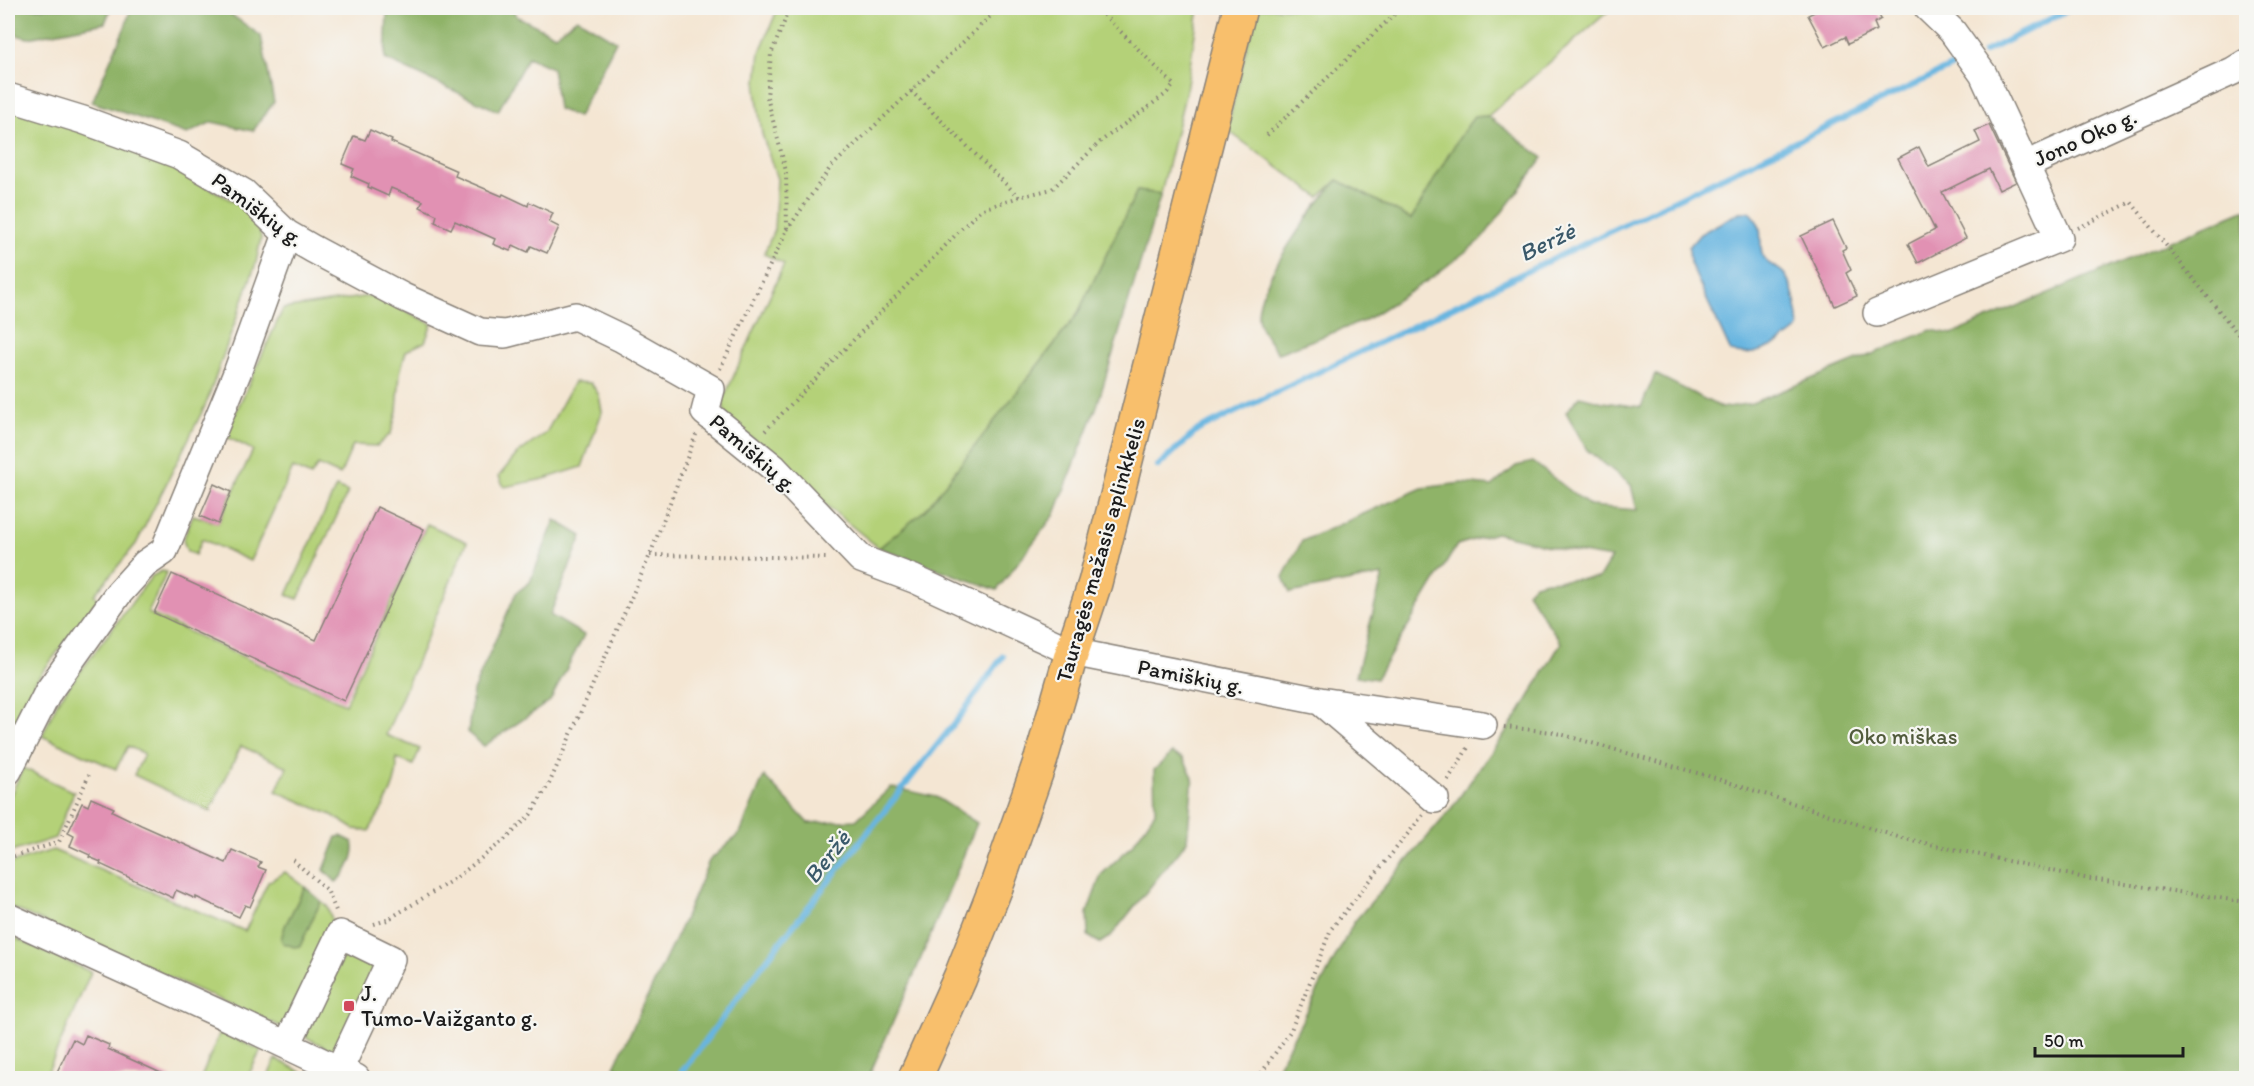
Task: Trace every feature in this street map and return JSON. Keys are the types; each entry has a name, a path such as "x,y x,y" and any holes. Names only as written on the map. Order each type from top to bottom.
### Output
{"main road":[{"name":"Tauragės mažasis aplinkkelis","path":"915,1078 960,978 998,882 1041,759 1095,583 1240,8"}],"street":[{"name":"Jono Oko g.","path":"1928,8 1952,31 1983,74 2026,165 2247,63"},
{"name":"Pamiškių g.","path":"8,97 83,120 179,155 244,193 287,234 403,297 480,332 505,334 575,316 621,338 708,400 750,447 802,496 861,559 914,579 1072,652 1320,701 1483,725"},
{"path":"1877,313 2059,238 2026,165"},
{"path":"8,771 48,692 118,594 145,564 164,550 237,374 287,234"},
{"path":"1320,701 1436,799"},
{"path":"8,917 287,1045 336,1073 391,959 340,934 287,1045"}],"path":[{"path":"787,230 786,171 767,96 771,54 790,8"},
{"path":"293,860 327,890 337,910 340,934 387,920 456,878 508,837 531,814 549,784 650,555 708,400 744,316 787,230 830,168 999,8"},
{"path":"750,447 980,210 1052,189 1101,141 1166,94 1174,85 1097,8"},
{"path":"1267,135 1401,8"},
{"path":"910,91 1019,197"},
{"path":"2059,238 2131,202 2247,344"},
{"path":"650,555 861,559"},
{"path":"1258,1078 1291,1030 1331,929 1436,799 1483,725 1553,732 1715,778 1898,837 2085,878 2247,902"},
{"path":"8,858 59,842 89,775"}],"green space":[{"path":"8,8 111,8 105,23 28,38 8,33"},
{"path":"131,8 222,8 261,36 274,102 253,131 212,122 187,134 92,102"},
{"path":"384,8 510,8 518,17 555,35 577,18 616,41 578,117 558,109 552,68 528,57 498,111 385,59 387,13"},
{"path":"778,8 1199,8 1186,91 1161,194 1137,191 1077,315 925,510 879,548 827,506 726,415 722,402 784,264 764,254 774,230 777,179 762,134 756,91 760,52"},
{"path":"1256,8 1612,8 1488,116 1474,117 1411,219 1338,180 1319,197 1227,130"},
{"path":"8,102 119,136 257,215 261,238 256,263 206,404 136,544 94,595 98,599 34,683 40,690 11,736 8,734"},
{"path":"1488,116 1543,158 1482,239 1430,279 1364,321 1278,353 1260,326 1258,316 1260,302 1267,284 1289,245 1338,180 1411,219 1465,129 1474,117"},
{"path":"1137,191 1161,194 1097,406 1055,514 997,590 879,548 925,510 1077,315"},
{"name":"Oko miškas","path":"2246,209 2246,1078 1272,1078 1354,922 1448,813 1520,712 1561,643 1527,592 1535,584 1546,581 1599,578 1611,558 1565,550 1496,533 1457,545 1376,679 1356,676 1383,575 1290,593 1283,577 1302,541 1422,488 1462,483 1492,486 1516,466 1533,462 1590,506 1637,510 1631,485 1587,450 1566,412 1580,396 1603,402 1641,407 1655,374 1722,408 1752,403 1931,330 1952,334"},
{"path":"375,295 432,324 425,342 406,351 400,373 397,411 391,433 377,446 353,445 340,475 318,465 311,476 293,468 250,561 202,539 195,555 187,551 183,540 193,515 218,523 253,450 225,436 283,309"},
{"path":"574,382 591,383 599,395 602,412 582,467 544,479 504,487 499,476 517,454 546,433"},
{"path":"336,487 348,492 298,599 287,595"},
{"path":"555,520 582,536 550,615 584,635 550,701 484,746 468,733 473,691 516,593 530,582"},
{"path":"427,524 467,542 386,735 420,749 413,765 396,758 396,777 393,787 369,831 354,829 332,815 276,791 287,767 241,746 210,811 134,775 144,754 128,746 116,769 42,736 58,701 152,576 162,571 167,572 148,613 345,704"},
{"path":"1172,753 1183,758 1193,777 1187,841 1111,936 1100,943 1088,936 1087,913 1101,875 1133,844 1155,812 1154,770"},
{"path":"23,768 74,792 55,838 8,853 8,801"},
{"path":"764,776 808,823 856,820 891,787 936,797 977,823 868,1078 651,1078 614,1067 684,920 709,861 740,833"},
{"path":"341,836 353,842 354,852 347,869 336,882 324,870 337,837"},
{"path":"53,850 245,931 268,882 285,872 305,887 285,926 300,946 321,901 327,906 334,925 282,1027 8,906 8,864"},
{"path":"305,887 321,901 300,946 294,947 283,943 281,939 285,926"},
{"path":"8,935 91,972 45,1078 8,1078"},
{"path":"344,954 377,969 337,1053 305,1037"},
{"path":"220,1032 261,1050 247,1078 201,1078"},
{"path":"276,1059 313,1078 267,1078"}],"water":[{"path":"1740,212 1749,212 1758,222 1763,258 1782,272 1788,280 1795,300 1799,328 1767,349 1740,354 1731,352 1690,263 1689,247 1700,234"}],"building":[{"path":"1823,8 1875,8 1881,19 1874,23 1877,30 1848,44 1845,37 1825,47 1808,15"},
{"path":"1989,125 2016,182 1999,190 1989,169 1942,192 1966,238 1918,263 1908,244 1935,230 1898,158 1919,147 1929,167 1980,142 1975,131"},
{"path":"370,130 392,140 391,142 457,171 455,176 528,206 529,202 553,213 549,222 559,227 547,253 531,246 528,252 513,245 510,251 493,244 495,239 455,221 451,229 435,222 437,215 420,207 423,201 391,188 388,196 351,176 354,169 342,164 354,136 365,140"},
{"path":"1833,221 1846,248 1842,250 1851,270 1846,273 1857,296 1835,306 1801,236"},
{"path":"214,484 231,492 218,524 200,516"},
{"path":"377,507 424,529 344,701 154,613 172,574 316,640"},
{"path":"91,798 114,808 112,811 141,825 226,863 232,850 261,862 258,867 266,870 250,907 245,905 239,917 176,890 173,898 100,864 101,862 89,857 90,855 70,846 74,836 68,833 82,803 88,806"},
{"path":"86,1035 109,1045 108,1049 172,1078 54,1078 73,1039 82,1044"}],"waterway":[{"name":"Beržė","path":"1984,52 2072,8"},
{"name":"Beržė","path":"1158,466 1198,430 1961,62"},
{"name":"Beržė","path":"677,1078 778,945 961,715 1003,656"}],"place":[{"name":"J. Tumo-Vaižganto g.","path":"349,1006"}]}
